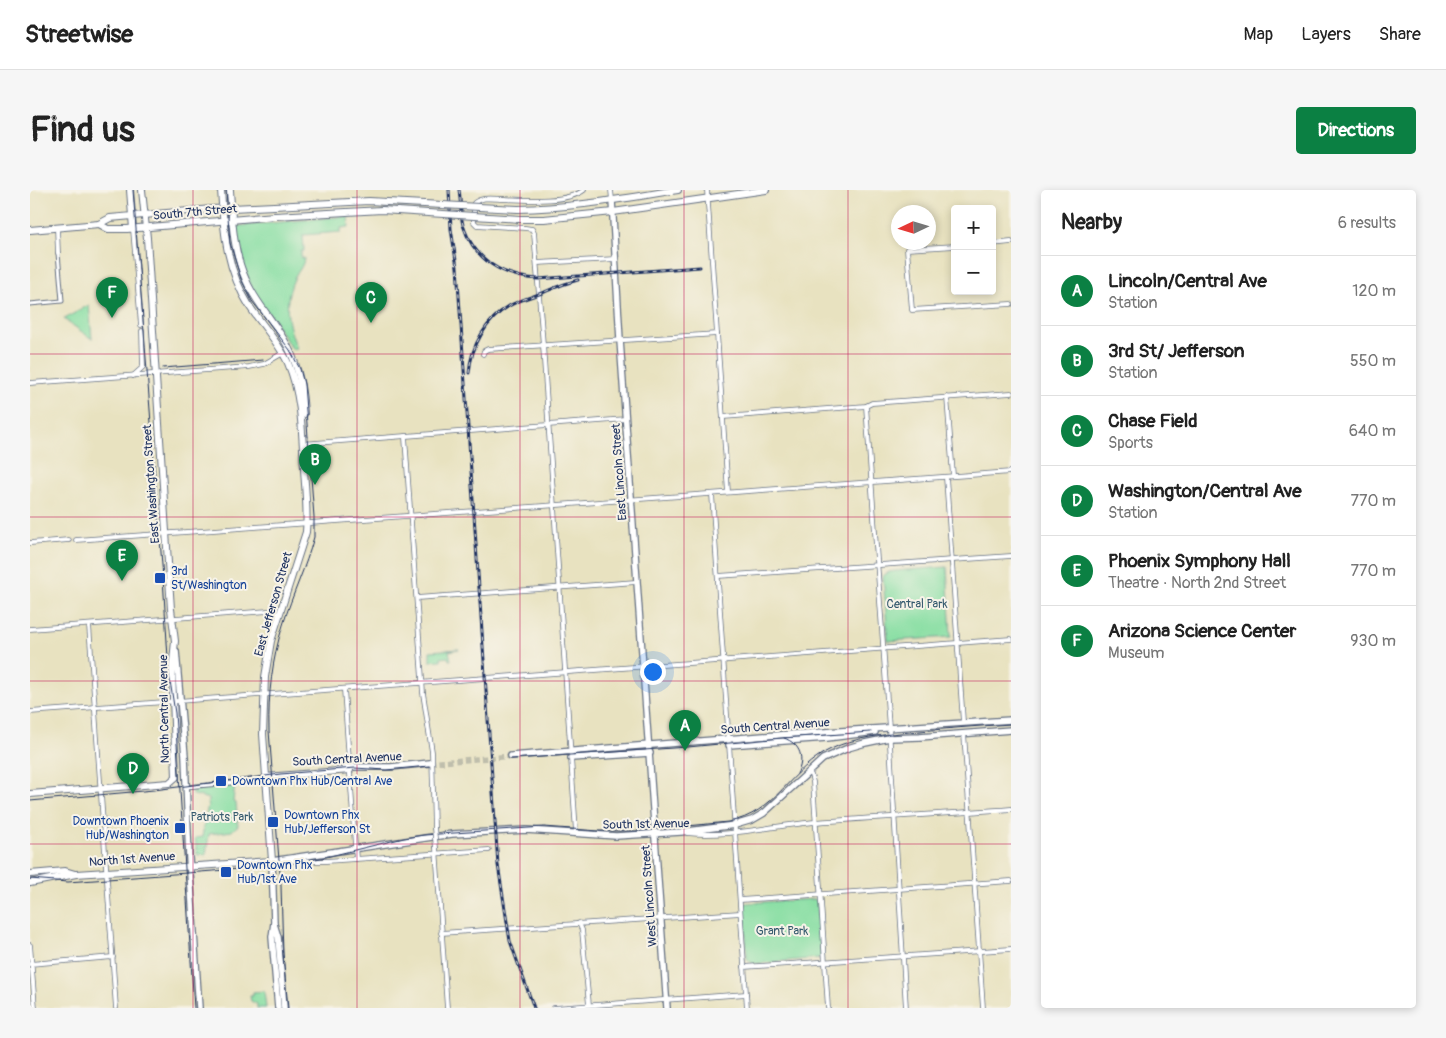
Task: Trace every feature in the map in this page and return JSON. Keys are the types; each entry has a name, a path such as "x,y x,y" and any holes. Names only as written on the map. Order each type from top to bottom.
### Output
{"main road":[{"path":"130,190 133,229"},
{"name":"East Washington Street","path":"142,190 172,618 181,702 199,1008"},
{"name":"East Jefferson Street","path":"221,190 226,246 238,285 260,323 287,352"},
{"name":"East Jefferson Street","path":"230,190 232,221 238,258 245,279 301,378 303,393 302,444 306,524 304,542 272,641 267,663 264,696 263,734 272,861"},
{"name":"South 7th Street","path":"678,190 558,207 518,209 368,201 222,208 108,218 99,224 108,229 133,229 275,216 382,210 520,219 553,218 612,212 766,190"},
{"name":"East Lincoln Street","path":"612,200 636,582 650,753"},
{"path":"30,230 99,224"},
{"name":"North Central Avenue","path":"30,794 169,783 174,780 176,772 172,664 175,641"},
{"name":"South Central Avenue","path":"511,756 571,755 649,744 729,743 889,728 1011,720"},
{"path":"735,828 764,813 808,772 833,753 864,742 889,738 1011,730"},
{"path":"571,755 650,753"},
{"name":"West Lincoln Street","path":"650,753 667,1008"},
{"name":"South Central Avenue","path":"349,770 431,764"},
{"path":"266,777 349,770"},
{"name":"South 1st Avenue","path":"190,866 282,860 452,834 506,831 576,832 602,836 735,828"},
{"path":"272,861 274,923 272,937 278,1008"},
{"name":"North 1st Avenue","path":"30,883 76,874 190,866"},
{"name":"North 1st Avenue","path":"30,874 65,871 76,874"},
{"path":"274,923 278,937 284,1008"}],"street":[{"path":"576,832 544,345 532,230 477,225 474,222 474,203 477,200 484,199 565,197 577,195 584,190"},
{"name":"East Lincoln Street","path":"611,190 612,200"},
{"path":"707,190 728,492"},
{"path":"30,304 62,301 57,228"},
{"path":"133,229 141,325"},
{"path":"996,244 1011,242"},
{"path":"951,246 908,250 912,310 1011,304"},
{"path":"536,263 616,259"},
{"path":"133,376 143,367 142,331"},
{"path":"483,354 488,349 717,334"},
{"path":"30,383 258,365 287,352"},
{"path":"723,417 866,406 872,403 1011,393"},
{"path":"947,397 953,476"},
{"path":"866,406 889,728 906,1008"},
{"path":"302,444 626,419"},
{"path":"405,437 416,598 431,764 447,1008"},
{"path":"76,540 1011,472"},
{"path":"946,477 963,722"},
{"path":"712,494 747,1008"},
{"path":"30,543 69,540"},
{"path":"718,576 1011,556"},
{"path":"416,598 636,582"},
{"path":"30,629 268,611 280,614"},
{"path":"89,625 116,1008"},
{"path":"30,712 1011,639"},
{"path":"344,689 356,859"},
{"path":"964,733 983,1008"},
{"path":"808,772 813,782 828,1008"},
{"path":"186,788 256,781 266,777"},
{"path":"735,828 1011,810"},
{"name":"South 1st Avenue","path":"282,860 326,861 489,850"},
{"path":"740,900 1011,881"},
{"path":"441,933 740,912"},
{"path":"578,924 582,930 590,1005"},
{"path":"30,945 35,1008"},
{"path":"744,967 1011,949"},
{"path":"31,963 113,958"},
{"path":"554,1008 746,994"}],"green space":[{"path":"348,216 349,227 341,228 341,232 303,235 304,251 301,251 301,258 304,258 304,261 294,279 287,305 291,331 297,348 293,350 253,291 240,257 237,226"},
{"path":"89,305 92,339 64,319"},
{"name":"Central Park","path":"947,567 951,637 888,641 883,576 895,571"},
{"path":"459,649 449,651 451,660 448,657 430,661 430,651"},
{"name":"Patriots Park","path":"235,784 233,802 236,803 238,826 232,831 209,834 206,855 197,855 195,838 202,837 209,799 191,794 194,790"},
{"name":"Grant Park","path":"814,899 817,901 820,958 753,964 747,959 744,904"},
{"path":"264,991 266,1008 257,1008 257,1004 251,1001 250,996 253,996 253,992"}],"tunnel":[{"path":"430,763 511,756"}],"tram line":[{"path":"133,190 169,674 175,713 194,1008"},
{"path":"226,190 230,243 241,279 252,301 290,350 300,369 304,384 314,537 279,638 270,691 269,718 288,1008"},
{"path":"163,368 263,360"},
{"path":"30,879 68,882 279,866 424,835 544,827 599,831 636,831 728,822 759,810 804,767 817,757 840,745 859,739 889,734 1011,724"},
{"path":"511,759 871,732"},
{"path":"784,738 794,744 800,753 801,763 797,774"},
{"path":"30,801 154,790 281,774 355,768 386,770 429,766"}],"railway":[{"path":"449,190 451,229 457,267 498,865 510,941 534,1008"},
{"path":"459,190 463,225 474,248 492,264 513,275 538,279 700,267"},
{"path":"469,373 476,344 487,326 501,312 521,300 578,280"}],"place":[{"name":"Arizona Science Center","path":"112,318"},
{"name":"Chase Field","path":"371,323"},
{"name":"3rd St/ Jefferson","path":"315,485"},
{"name":"3rd St/Washington","path":"160,578"},
{"name":"Phoenix Symphony Hall","path":"122,581"},
{"name":"Lincoln/Central Ave","path":"685,751"},
{"name":"Downtown Phx Hub/Central Ave","path":"221,781"},
{"name":"Washington/Central Ave","path":"133,794"},
{"name":"Downtown Phx Hub/Jefferson St","path":"273,822"},
{"name":"Downtown Phoenix Hub/Washington","path":"180,828"},
{"name":"Downtown Phx Hub/1st Ave","path":"226,872"}]}
